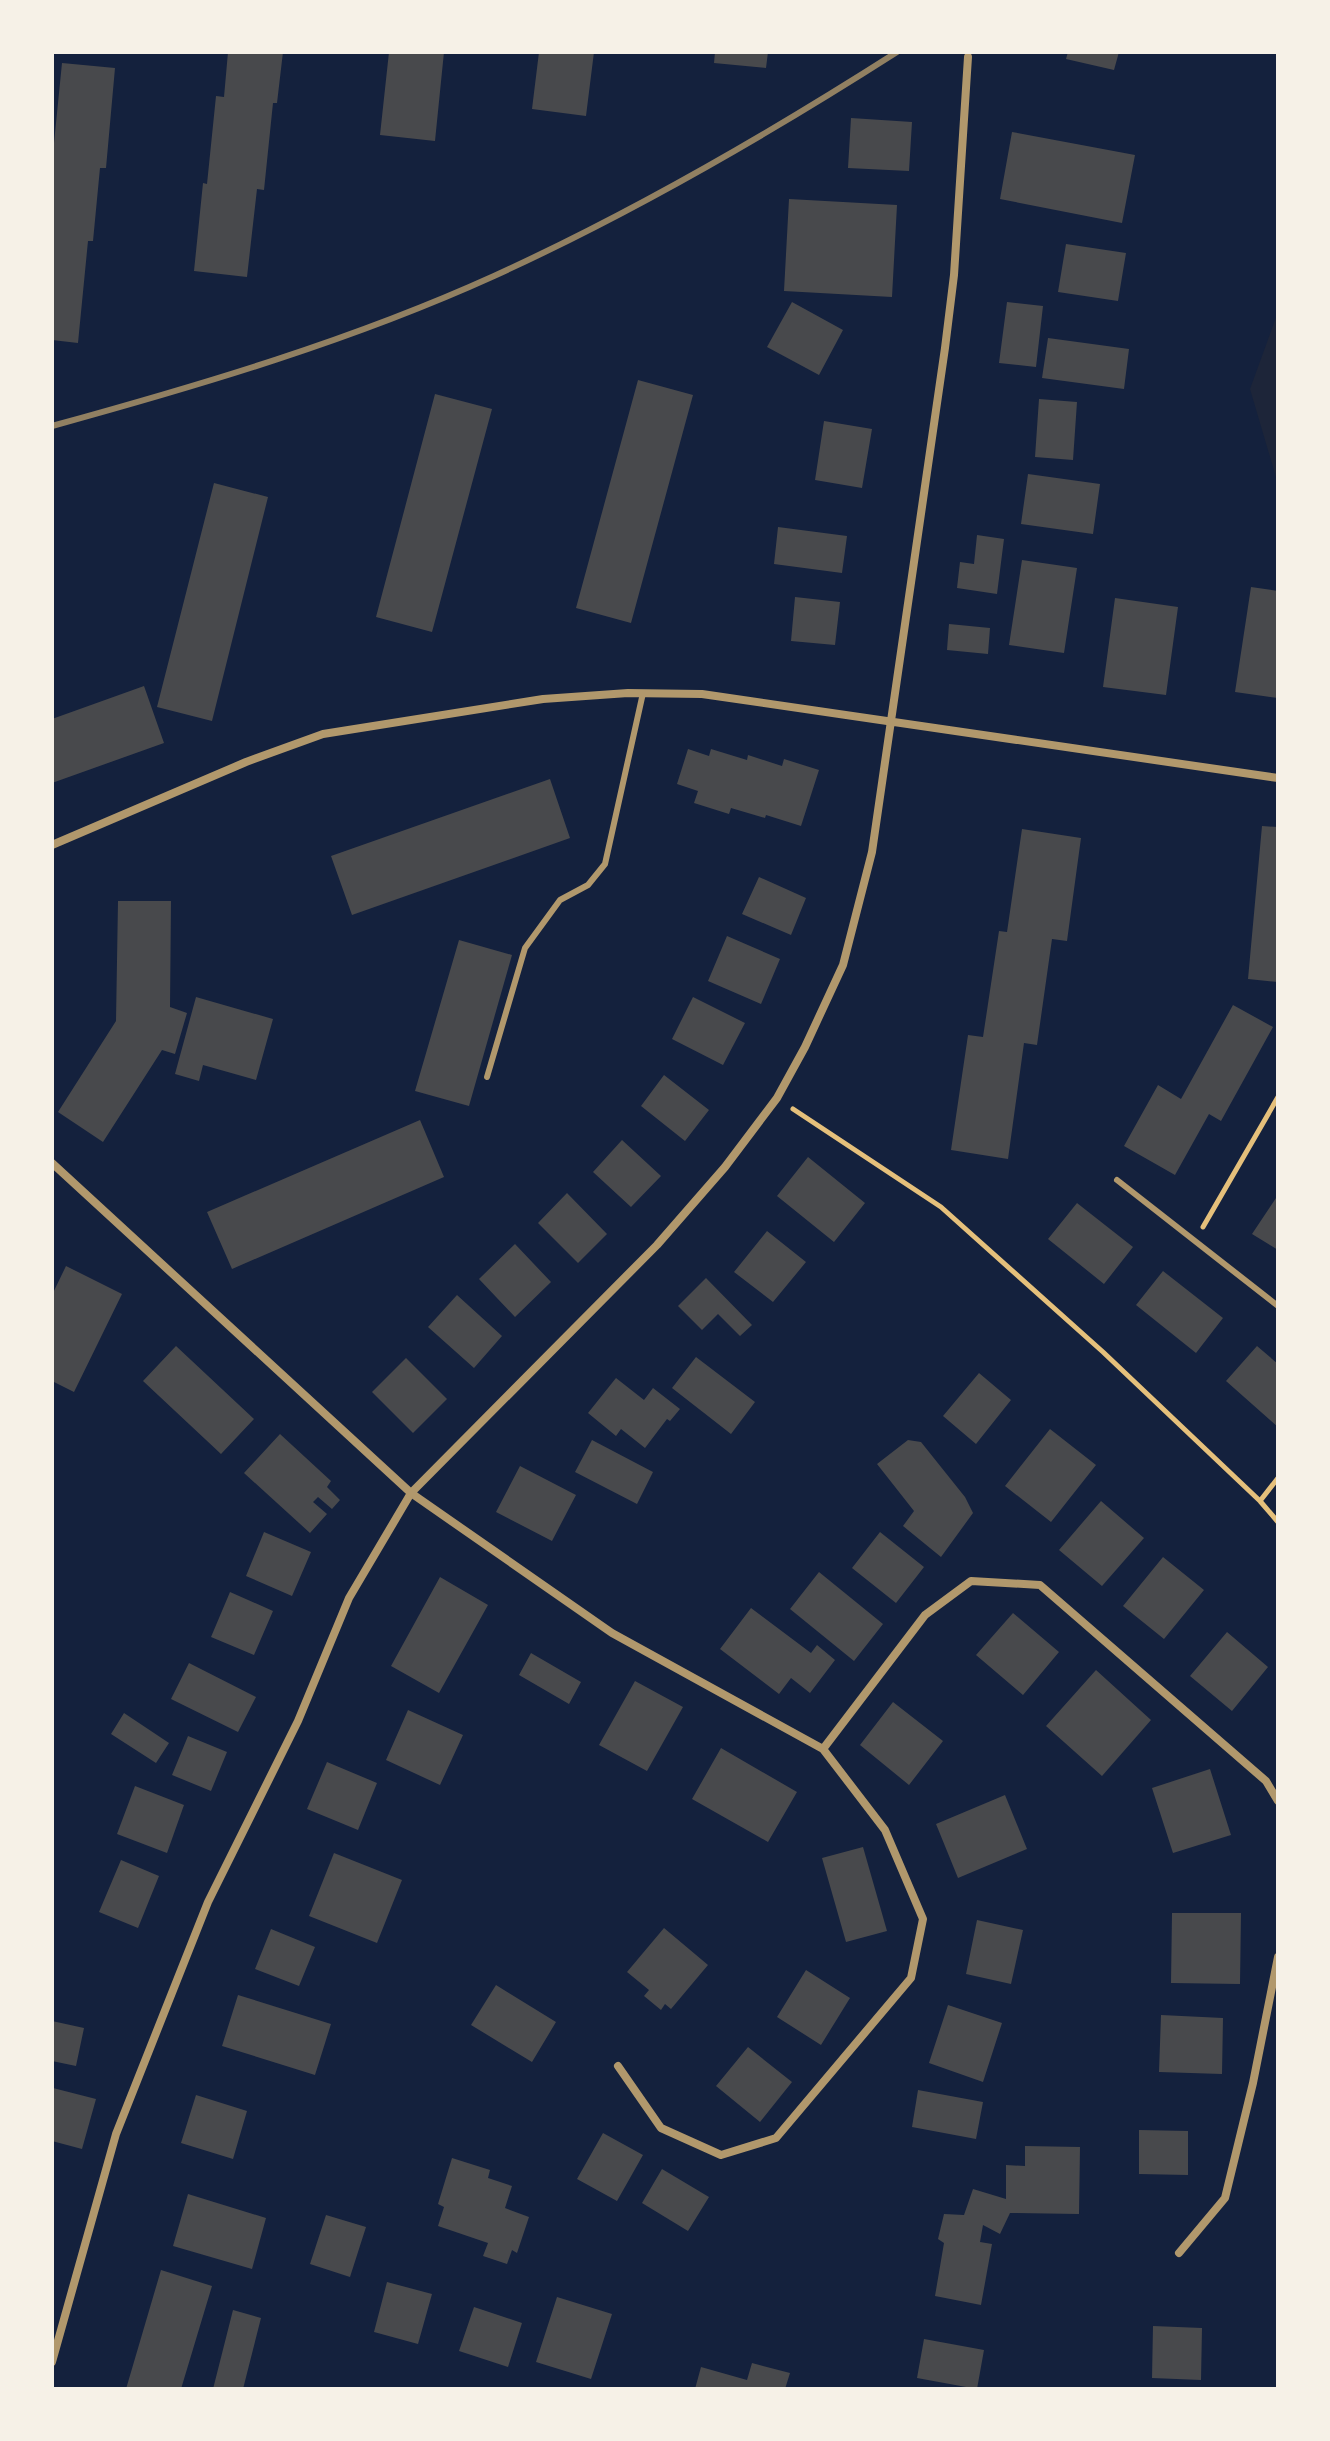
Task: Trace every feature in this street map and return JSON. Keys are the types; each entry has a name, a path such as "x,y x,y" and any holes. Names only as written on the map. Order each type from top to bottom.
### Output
{"street":[{"path":"52,2362 116,2134 208,1902 298,1721 349,1598 411,1493 657,1245 725,1167 777,1098 805,1047 843,965 872,852 954,275 968,57"},
{"path":"52,845 246,762 323,734 543,699 643,693 702,694 1278,778"},
{"path":"52,1163 411,1493 612,1633 823,1749 885,1830 923,1919 911,1978 776,2138 721,2155 661,2128 618,2066"},
{"path":"823,1749 925,1615 971,1581 1040,1585 1266,1781 1278,1801"},
{"path":"1179,2253 1225,2198 1253,2083 1278,1957"}],"lane":[{"path":"487,1077 525,948 560,900 588,885 605,864 643,693"},
{"path":"1117,1180 1278,1306"}],"path":[{"path":"1196,1241 1278,1097"},
{"path":"777,1098 941,1207 1103,1352 1260,1501 1278,1522"},
{"path":"1260,1501 1278,1478"}],"shaded area":[{"path":"1278,312 1278,484 1250,389"}],"building":[{"path":"228,52 283,52 277,103 273,103 264,190 257,189 247,277 194,271 216,96 224,97"},
{"path":"389,52 444,52 435,141 380,135"},
{"path":"539,52 594,52 586,116 532,109"},
{"path":"715,52 768,52 766,68 714,63"},
{"path":"1068,52 1119,52 1114,70 1066,59"},
{"path":"62,63 115,68 106,168 100,168 93,241 88,241 78,343 52,340 52,163"},
{"path":"851,118 912,122 909,171 848,168"},
{"path":"1012,132 1135,155 1122,223 1000,199"},
{"path":"789,199 897,205 892,297 784,291"},
{"path":"1066,244 1126,253 1118,301 1058,292"},
{"path":"792,302 843,330 819,375 767,347"},
{"path":"1007,302 1043,306 1036,367 999,363"},
{"path":"1048,338 1129,349 1124,389 1042,378"},
{"path":"638,380 693,395 631,623 576,608"},
{"path":"435,394 492,409 432,632 376,617"},
{"path":"1039,399 1077,402 1073,460 1035,457"},
{"path":"824,421 872,429 862,488 815,480"},
{"path":"1028,474 1100,484 1093,534 1021,524"},
{"path":"214,483 268,497 212,721 157,707"},
{"path":"778,527 847,536 842,573 774,564"},
{"path":"977,535 1004,539 997,594 957,588 960,562 974,564"},
{"path":"1022,560 1077,568 1064,653 1009,645"},
{"path":"1251,587 1278,591 1278,698 1235,692"},
{"path":"795,597 840,602 835,645 791,641"},
{"path":"1115,598 1178,607 1166,695 1103,687"},
{"path":"949,624 990,628 988,654 947,650"},
{"path":"144,686 164,743 52,783 52,719"},
{"path":"688,749 709,756 711,749 747,760 748,755 782,766 784,759 819,770 801,826 731,808 729,814 694,803 698,791 677,784"},
{"path":"550,779 570,838 352,915 331,856"},
{"path":"1262,826 1278,827 1278,982 1248,979"},
{"path":"1022,829 1081,838 1067,941 1052,939 1037,1045 1024,1043 1008,1159 951,1150 968,1035 983,1037 999,931 1007,932"},
{"path":"759,877 806,898 791,935 742,914"},
{"path":"118,901 171,901 170,1007 187,1013 175,1054 162,1050 103,1142 58,1112 116,1021"},
{"path":"727,936 780,959 761,1004 708,981"},
{"path":"459,940 512,955 469,1106 415,1091"},
{"path":"196,997 273,1019 256,1080 203,1065 199,1081 175,1074"},
{"path":"693,997 745,1023 723,1065 672,1039"},
{"path":"1233,1005 1273,1027 1221,1121 1209,1114 1175,1175 1124,1146 1158,1085 1181,1099"},
{"path":"664,1075 709,1110 685,1141 641,1106"},
{"path":"420,1120 444,1177 232,1269 207,1212"},
{"path":"622,1140 661,1176 631,1207 593,1172"},
{"path":"808,1157 865,1203 834,1242 777,1196"},
{"path":"567,1193 607,1234 578,1263 538,1223"},
{"path":"1278,1195 1278,1250 1252,1234"},
{"path":"1077,1203 1133,1247 1104,1284 1048,1239"},
{"path":"767,1231 806,1262 773,1302 734,1272"},
{"path":"515,1244 551,1282 515,1317 479,1279"},
{"path":"66,1266 122,1294 74,1392 52,1381 52,1295"},
{"path":"1163,1271 1223,1318 1196,1353 1136,1305"},
{"path":"706,1278 752,1325 740,1336 718,1314 702,1330 678,1306"},
{"path":"457,1295 502,1336 474,1368 428,1327"},
{"path":"176,1346 254,1419 221,1454 143,1381"},
{"path":"1257,1346 1278,1364 1278,1427 1226,1381"},
{"path":"696,1357 755,1402 731,1434 672,1388"},
{"path":"406,1358 447,1399 413,1433 372,1392"},
{"path":"979,1373 1011,1400 976,1444 943,1416"},
{"path":"616,1378 644,1400 653,1388 680,1409 670,1421 667,1419 645,1448 621,1429 616,1436 588,1413"},
{"path":"1050,1429 1096,1465 1051,1522 1005,1486"},
{"path":"280,1434 331,1481 327,1487 340,1500 332,1509 318,1497 313,1502 327,1514 310,1533 244,1473"},
{"path":"592,1440 653,1472 637,1504 575,1472"},
{"path":"908,1440 921,1442 965,1497 973,1513 941,1557 903,1526 914,1511 877,1464"},
{"path":"520,1466 576,1495 552,1541 496,1512"},
{"path":"1101,1501 1144,1538 1102,1586 1059,1550"},
{"path":"264,1532 311,1552 292,1596 246,1576"},
{"path":"880,1532 924,1567 896,1603 852,1568"},
{"path":"1163,1557 1204,1590 1164,1639 1123,1606"},
{"path":"819,1572 883,1624 854,1661 790,1609"},
{"path":"440,1577 488,1605 439,1693 391,1666"},
{"path":"230,1592 273,1611 254,1655 211,1637"},
{"path":"751,1608 811,1653 817,1645 835,1660 810,1693 791,1678 779,1694 720,1649"},
{"path":"1013,1613 1059,1652 1023,1695 976,1655"},
{"path":"1227,1632 1268,1667 1232,1711 1190,1676"},
{"path":"531,1653 581,1682 569,1704 519,1675"},
{"path":"189,1663 256,1697 238,1732 171,1699"},
{"path":"1096,1670 1151,1720 1102,1776 1046,1726"},
{"path":"635,1681 683,1707 647,1771 599,1745"},
{"path":"893,1702 943,1741 909,1785 860,1745"},
{"path":"408,1710 463,1735 440,1785 386,1760"},
{"path":"124,1713 169,1743 156,1763 111,1734"},
{"path":"188,1736 227,1752 211,1791 172,1775"},
{"path":"721,1748 797,1792 768,1842 692,1799"},
{"path":"327,1762 377,1783 358,1830 307,1809"},
{"path":"1210,1769 1231,1835 1173,1853 1152,1788"},
{"path":"135,1786 184,1805 167,1853 117,1834"},
{"path":"1005,1795 1027,1849 958,1878 936,1824"},
{"path":"863,1847 887,1931 846,1942 822,1858"},
{"path":"334,1853 402,1880 377,1943 309,1916"},
{"path":"121,1860 159,1876 138,1928 99,1912"},
{"path":"1172,1913 1241,1913 1240,1984 1171,1983"},
{"path":"977,1920 1023,1930 1011,1984 966,1974"},
{"path":"664,1928 708,1965 671,2009 665,2004 661,2010 644,1996 649,1990 627,1972"},
{"path":"271,1929 315,1947 299,1986 255,1969"},
{"path":"806,1970 850,1998 821,2045 777,2017"},
{"path":"496,1985 556,2022 532,2062 471,2025"},
{"path":"238,1995 331,2024 315,2075 222,2046"},
{"path":"948,2005 1002,2023 983,2082 929,2063"},
{"path":"1161,2015 1223,2018 1222,2074 1159,2072"},
{"path":"52,2021 84,2028 76,2066 52,2061"},
{"path":"748,2047 792,2082 760,2122 716,2086"},
{"path":"53,2088 96,2099 82,2149 52,2141"},
{"path":"918,2090 983,2102 976,2139 912,2127"},
{"path":"196,2095 247,2111 233,2159 181,2143"},
{"path":"1139,2130 1188,2131 1188,2175 1139,2174"},
{"path":"603,2133 643,2155 617,2201 577,2179"},
{"path":"1025,2146 1080,2147 1079,2214 1010,2213 1000,2234 983,2225 980,2242 992,2244 981,2305 935,2296 944,2243 938,2239 944,2214 964,2215 973,2189 1006,2199 1006,2165 1025,2166"},
{"path":"452,2158 490,2170 488,2178 512,2186 505,2208 529,2217 517,2253 512,2250 507,2264 483,2256 488,2243 438,2226 444,2207 438,2204"},
{"path":"662,2169 709,2197 688,2231 642,2203"},
{"path":"188,2194 266,2218 252,2269 173,2246"},
{"path":"326,2215 366,2227 350,2277 310,2264"},
{"path":"161,2270 212,2286 181,2389 126,2389"},
{"path":"387,2282 432,2294 418,2344 374,2332"},
{"path":"557,2297 612,2314 591,2379 536,2362"},
{"path":"474,2307 522,2323 508,2367 459,2351"},
{"path":"233,2310 261,2318 243,2389 213,2389"},
{"path":"1153,2326 1202,2328 1201,2380 1152,2378"},
{"path":"924,2339 984,2350 977,2389 917,2378"},
{"path":"752,2363 790,2373 785,2389 695,2389 701,2367 747,2380"}],"railway":[{"path":"52,426 276,360 386,321 494,276 598,226 699,171 897,52"}]}
